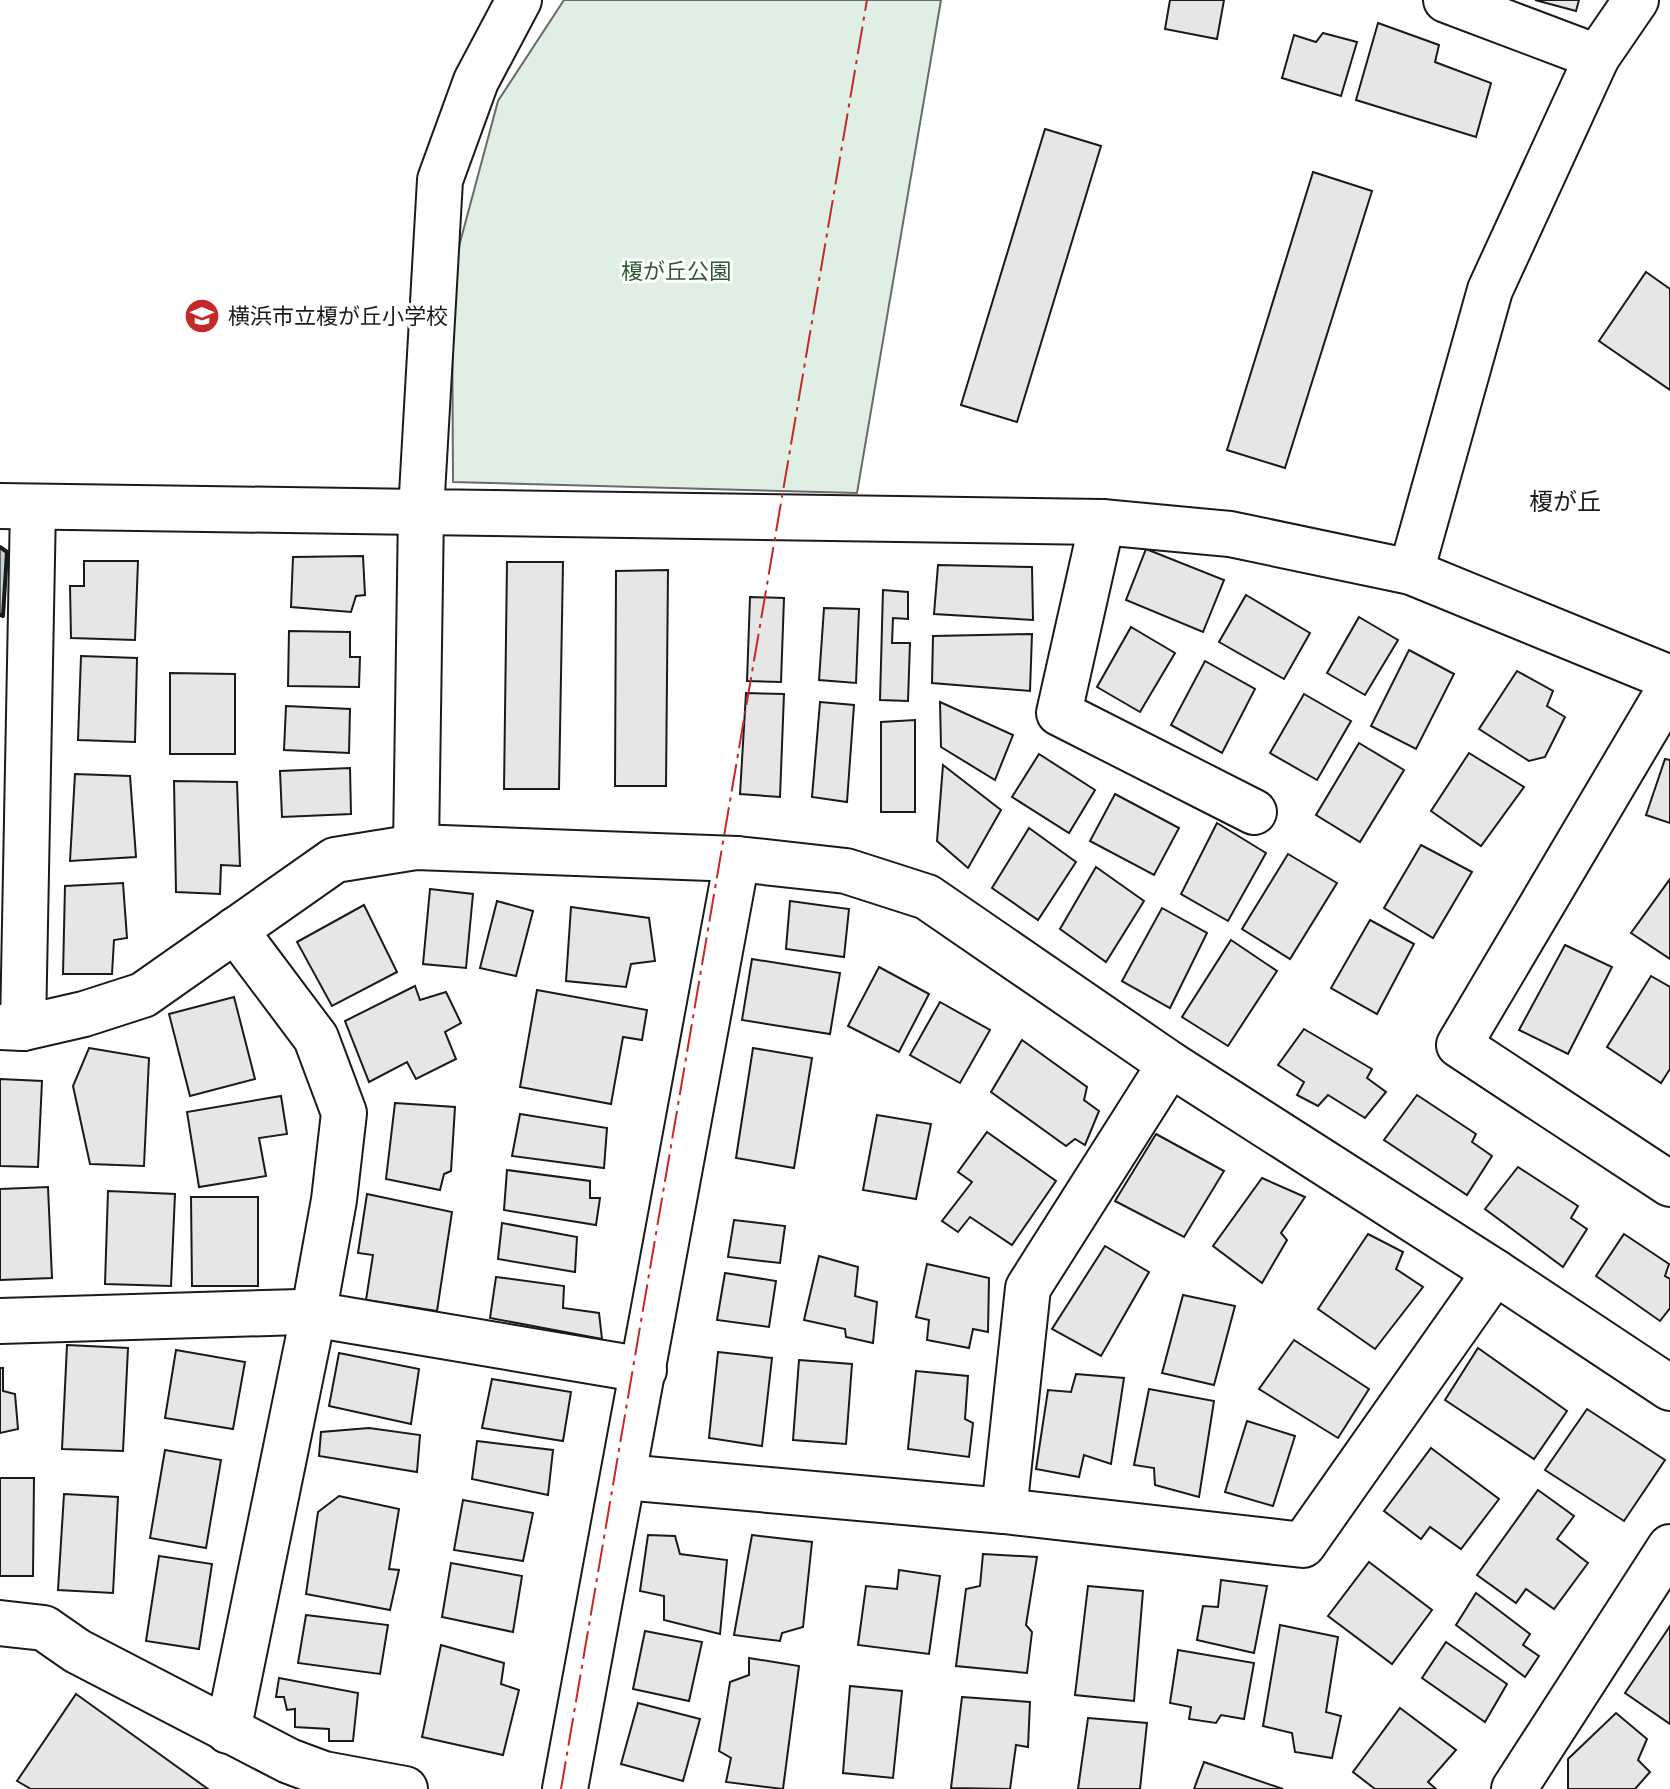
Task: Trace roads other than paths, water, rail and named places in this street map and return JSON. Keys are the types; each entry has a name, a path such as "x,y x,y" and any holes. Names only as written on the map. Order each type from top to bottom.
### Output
{"street":[{"path":"416,847 421,512 440,180 476,81 519,0"},
{"path":"1446,0 1597,57"},
{"path":"1411,572 1490,290 1597,57 1636,0"},
{"path":"1670,678 1411,572 1230,534 1102,522 16,506 12,1028 84,1014 143,995 335,860 416,847 737,859 846,871 927,897 1170,1064 1670,1388"},
{"path":"1102,522 1059,713 1254,812"},
{"path":"1670,688 1459,1045 1670,1184"},
{"path":"565,1789 737,859"},
{"path":"228,1731 313,1316 334,1200 344,1113 316,1038 235,930"},
{"path":"1004,1511 1028,1288 1170,1064"},
{"path":"624,1477 1004,1511 1303,1545 1495,1272"},
{"path":"0,1321 300,1312 644,1370"},
{"path":"1514,1789 1670,1547"},
{"path":"0,1623 44,1628 77,1651 289,1761 324,1774 405,1789"}],"place":[{"name":"横浜市立榎が丘小学校","path":"202,316"}],"district":[{"name":"榎が丘","path":"1565,502"}],"park label":[{"name":"榎が丘公園","path":"676,271"}]}
